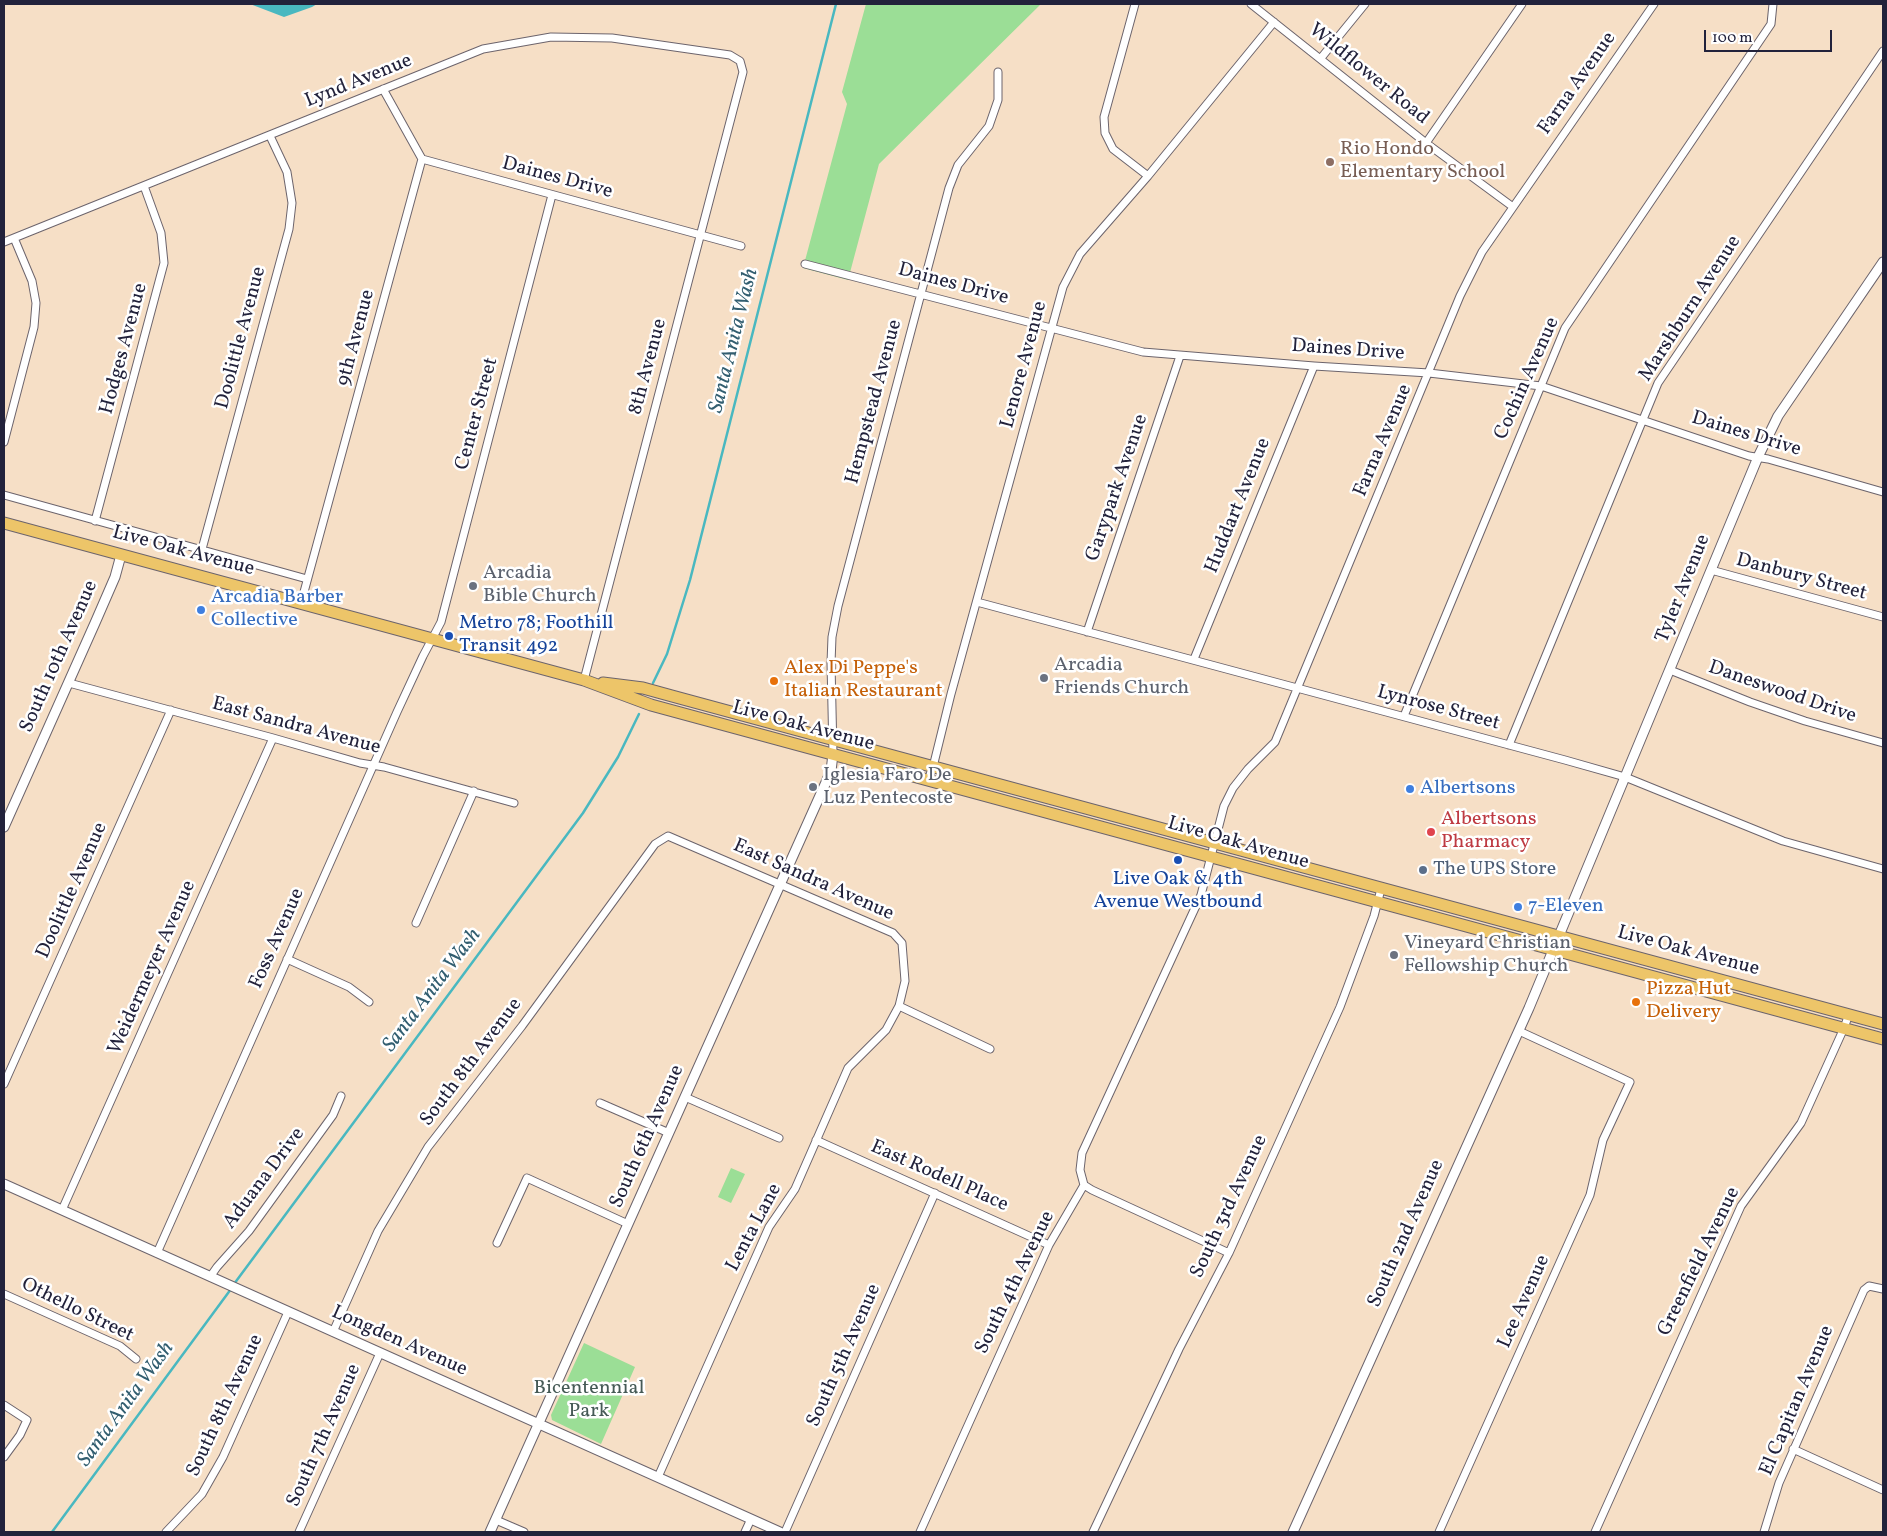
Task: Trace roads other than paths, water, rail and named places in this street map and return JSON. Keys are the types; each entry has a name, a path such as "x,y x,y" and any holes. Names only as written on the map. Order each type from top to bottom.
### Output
{"main road":[{"name":"Live Oak Avenue","path":"4,523 584,680 651,705 1378,903 1883,1037"},
{"name":"Live Oak Avenue","path":"584,680 643,688 1883,1024"}],"street":[{"path":"1135,4 1104,117 1105,133 1113,149 1148,176"},
{"name":"Wildflower Road","path":"1251,4 1426,143 1513,207"},
{"path":"1321,58 1365,4"},
{"path":"1426,143 1522,4"},
{"name":"Farna Avenue","path":"1210,856 1224,806 1233,788 1248,769 1275,742 1430,373 1460,296 1482,252 1654,4"},
{"name":"Cochin Avenue","path":"1404,716 1565,328 1771,24 1773,4"},
{"name":"Lenore Avenue","path":"928,780 1063,286 1080,254 1148,176 1274,22"},
{"name":"Lynd Avenue","path":"4,242 483,49 551,37 612,38 730,55 740,61"},
{"name":"Marshburn Avenue","path":"1509,745 1658,383 1883,51"},
{"name":"8th Avenue","path":"584,680 743,72 740,61"},
{"name":"Hempstead Avenue","path":"833,754 831,663 832,637 836,614 949,188 958,165 990,126 998,100 998,72"},
{"path":"384,89 422,159"},
{"name":"Doolittle Avenue","path":"202,549 289,229 292,203 287,172 270,136"},
{"name":"Daines Drive","path":"422,159 741,246"},
{"name":"9th Avenue","path":"301,603 422,159"},
{"name":"Hodges Avenue","path":"95,521 164,263 161,233 144,186"},
{"name":"Center Street","path":"432,640 441,622 552,195"},
{"path":"4,442 34,327 36,303 32,281 14,238"},
{"name":"Tyler Avenue","path":"1554,950 1758,457 1778,416 1883,262"},
{"name":"Daines Drive","path":"805,264 1142,352 1430,373 1541,386 1758,457 1883,492"},
{"name":"Garypark Avenue","path":"1087,632 1180,356"},
{"name":"Huddart Avenue","path":"1194,659 1314,366"},
{"name":"Live Oak Avenue","path":"4,495 307,578"},
{"name":"South 10th Avenue","path":"4,827 115,577 121,555"},
{"name":"Danbury Street","path":"1711,570 1883,617"},
{"name":"Lynrose Street","path":"977,602 1404,716 1625,778 1783,841 1883,869"},
{"name":"Foss Avenue","path":"157,1253 419,664 432,640"},
{"name":"Daneswood Drive","path":"1670,670 1750,702 1805,721 1883,743"},
{"name":"East Sandra Avenue","path":"69,683 514,803"},
{"name":"Doolittle Avenue","path":"4,1084 171,710"},
{"name":"Weidermeyer Avenue","path":"62,1210 273,738"},
{"name":"South 6th Avenue","path":"490,1532 832,767 833,754"},
{"path":"416,922 474,791"},
{"name":"East Sandra Avenue","path":"668,836 893,933 902,943 905,981 899,1006"},
{"name":"South 8th Avenue","path":"333,1332 378,1231 428,1147 522,1026 655,844 668,836"},
{"path":"1210,856 1201,894 1082,1153 1080,1170 1084,1185 1092,1190 1229,1253"},
{"name":"South 3rd Avenue","path":"1094,1532 1179,1349 1229,1253 1340,1007 1378,903 1381,889"},
{"name":"South 2nd Avenue","path":"1293,1532 1554,950"},
{"path":"287,959 349,987 369,1002"},
{"path":"899,1006 990,1049"},
{"name":"Lenta Lane","path":"658,1477 769,1227 795,1189 848,1068 886,1030 899,1006"},
{"name":"Greenfield Avenue","path":"1594,1532 1741,1206 1801,1123 1849,1014"},
{"name":"Lee Avenue","path":"1440,1532 1590,1195 1603,1140 1630,1082 1519,1030"},
{"name":"Aduana Drive","path":"210,1277 216,1267 249,1231 332,1115 342,1096"},
{"path":"685,1097 779,1138"},
{"path":"600,1103 669,1133"},
{"name":"East Rodell Place","path":"816,1140 1049,1245"},
{"path":"497,1244 527,1178 628,1224"},
{"name":"Longden Avenue","path":"4,1184 780,1532"},
{"name":"South 4th Avenue","path":"920,1532 1049,1245 1084,1185"},
{"name":"South 5th Avenue","path":"785,1532 935,1193"},
{"name":"El Capitan Avenue","path":"1764,1532 1779,1483 1793,1449 1864,1290 1868,1286 1883,1289"},
{"name":"Othello Street","path":"4,1294 120,1346 136,1359"},
{"name":"South 8th Avenue","path":"166,1532 202,1494 223,1457 288,1312"},
{"name":"South 7th Avenue","path":"299,1532 380,1353"},
{"path":"4,1405 27,1420 20,1435 4,1456"},
{"path":"1793,1449 1883,1490"},
{"path":"745,1532 751,1519"},
{"path":"496,1520 524,1532"}],"water":[{"path":"250,4 317,4 284,17"}],"waterway":[{"name":"Santa Anita Wash","path":"653,683 667,654 690,580 836,4"},
{"name":"Santa Anita Wash","path":"234,1284 583,813 618,757 639,714"},
{"name":"Santa Anita Wash","path":"52,1532 231,1289"}],"place":[{"name":"Rio Hondo Elementary School","path":"1330,162"},
{"name":"Arcadia Bible Church","path":"473,586"},
{"name":"Arcadia Barber Collective","path":"201,610"},
{"name":"Metro 78; Foothill Transit 492","path":"449,636"},
{"name":"Arcadia Friends Church","path":"1044,678"},
{"name":"Alex Di Peppe's Italian Restaurant","path":"774,681"},
{"name":"Iglesia Faro De Luz Pentecoste","path":"813,787"},
{"name":"Albertsons","path":"1410,789"},
{"name":"Albertsons Pharmacy","path":"1431,832"},
{"name":"Live Oak & 4th Avenue Westbound","path":"1178,860"},
{"name":"The UPS Store","path":"1423,870"},
{"name":"7-Eleven","path":"1518,907"},
{"name":"Vineyard Christian Fellowship Church","path":"1394,955"},
{"name":"Pizza Hut Delivery","path":"1636,1002"}],"park label":[{"name":"Bicentennial Park","path":"589,1400"}]}
